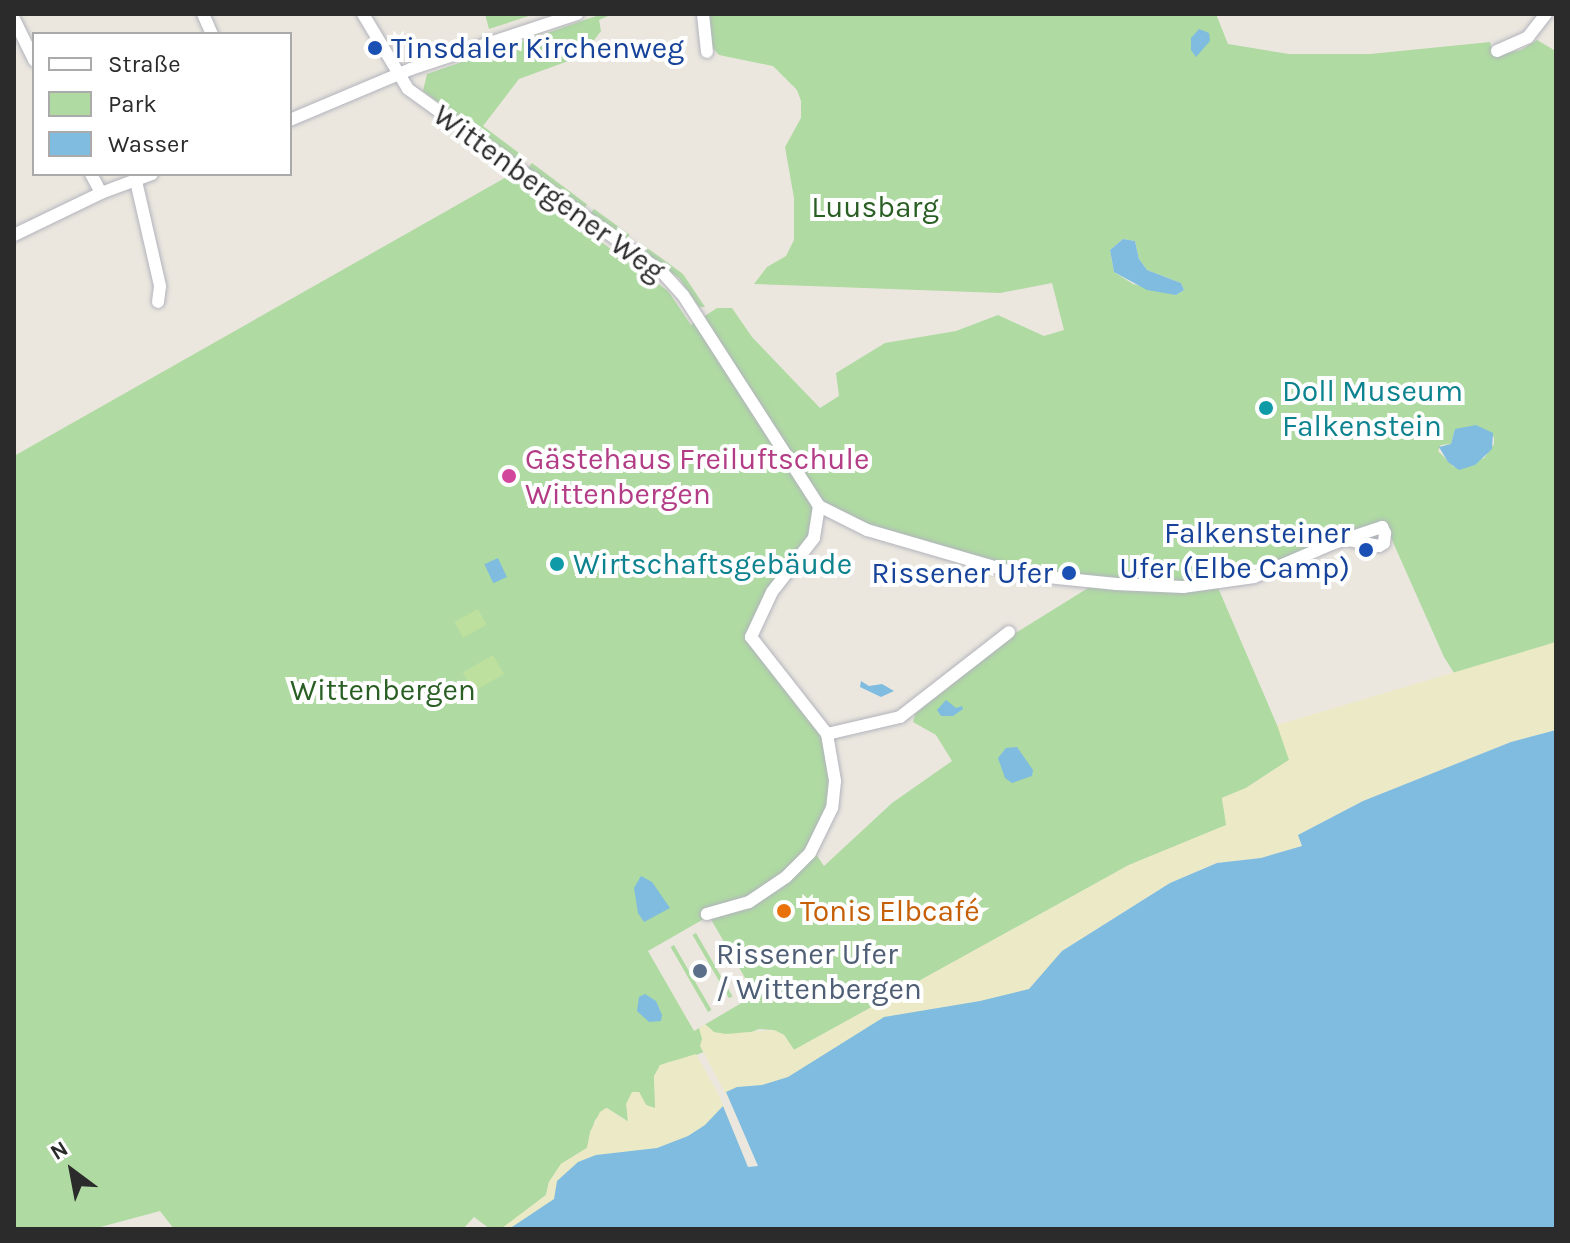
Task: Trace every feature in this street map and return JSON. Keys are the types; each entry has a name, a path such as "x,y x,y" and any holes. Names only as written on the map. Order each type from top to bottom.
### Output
{"street":[{"name":"Wittenbergener Weg","path":"363,14 397,77 408,89 663,273 703,325 819,506"},
{"path":"292,119 397,77 577,14"},
{"path":"703,14 707,52"},
{"path":"1497,51 1528,37 1546,14"},
{"path":"14,19 32,56"},
{"path":"92,176 101,193"},
{"path":"14,235 101,193 147,176"},
{"path":"136,181 160,286 158,302"},
{"path":"707,914 759,897 810,853 829,817 835,791 827,734 751,637 772,592 814,538 819,506 867,530 1018,574 1116,584 1188,587 1254,577 1301,555 1348,540"},
{"path":"827,734 900,717 1009,632"}],"green space":[{"path":"485,14 535,14 489,29"},
{"path":"602,14 608,16 599,20 601,31 582,56 519,79 483,126 527,159 521,165 423,91 427,74"},
{"name":"Wittenbergen","path":"708,14 1216,14 1228,44 1289,54 1370,54 1490,42 1494,56 1521,50 1537,40 1554,50 1556,642 1456,676 1444,657 1388,531 1381,542 1361,539 1277,563 1213,576 1277,725 1293,725 1289,760 1246,788 1222,798 1227,825 1129,865 794,1050 784,1035 774,1030 759,1029 682,1061 668,1062 654,1076 656,1109 646,1105 639,1092 629,1122 607,1108 595,1120 587,1148 561,1164 549,1182 546,1195 501,1229 490,1229 474,1217 463,1229 174,1229 160,1211 93,1229 14,1229 14,456 510,175 668,291 691,325 717,308 732,308 752,337 820,408 839,396 836,373 885,343 956,331 998,315 1044,336 1064,330 1052,283 1000,293 754,284 767,267 786,256 794,240 794,198 785,147 801,118 801,101 797,90 773,66 719,55 711,46","holes":["1123,239 1135,241 1139,259 1147,270 1181,283 1184,290 1176,295 1133,284 1114,272 1110,250","1466,428 1494,437 1494,444 1484,458 1454,467 1438,451 1441,445 1451,444 1455,430","819,503 869,528 1025,575 1101,580 1014,634 915,714 913,722 936,735 952,761 892,803 824,866 811,847 828,814 833,778 826,738 750,640 769,590 813,538","709,916 755,995 694,1031 648,951"]},
{"path":"532,163 587,205 583,210 528,169"},
{"path":"594,209 630,235 626,240 590,214"},
{"path":"639,242 683,274 705,307 699,307 679,278 635,247"},
{"path":"478,609 487,625 463,638 454,622"},
{"path":"493,655 504,674 474,692 463,672"},
{"path":"696,933 733,996 729,998 693,935"},
{"path":"674,945 712,1010 708,1012 671,947"}],"sand":[{"path":"1556,642 1556,730 1511,742 1363,801 1298,835 1302,846 1261,858 1217,863 1170,883 1062,951 1060,1039 730,1102 700,1046 699,1028 705,1024 714,1032 726,1034 774,1030 784,1035 794,1050 1129,865 1226,825 1222,798 1246,788 1289,760 1277,725"},
{"path":"696,1054 719,1095 748,1167 766,1169 589,1229 501,1229 546,1195 549,1182 561,1164 587,1148 590,1132 600,1112 606,1108 628,1122 626,1104 632,1092 639,1092 646,1105 655,1108 654,1076 660,1065"}],"water":[{"path":"1199,29 1209,33 1210,41 1196,57 1191,50 1191,38"},
{"path":"1123,239 1135,241 1139,259 1147,270 1181,283 1184,290 1176,295 1147,290 1114,272 1110,250"},
{"path":"1476,425 1493,433 1492,449 1475,465 1459,470 1448,462 1439,447 1451,444 1455,429"},
{"path":"498,558 507,577 493,583 484,564"},
{"path":"861,681 869,686 882,684 894,691 881,697 860,687"},
{"path":"946,700 963,709 953,716 941,716 937,710"},
{"path":"1556,730 1556,1229 509,1229 554,1199 557,1181 578,1162 596,1155 657,1148 688,1136 705,1125 723,1106 748,1167 758,1166 726,1092 788,1077 884,1017 980,1001 1029,989 1062,951 1170,883 1217,863 1261,858 1302,846 1298,835 1363,801 1511,742"},
{"path":"1017,747 1033,770 1032,776 1012,783 1005,778 998,758 1006,748"},
{"path":"641,876 652,882 670,908 644,922 638,913 634,888"},
{"path":"645,994 656,1001 662,1015 661,1021 649,1022 637,1011 639,997"}],"place":[{"name":"Tinsdaler Kirchenweg","path":"375,48"},
{"name":"Doll Museum Falkenstein","path":"1266,408"},
{"name":"Gästehaus Freiluftschule Wittenbergen","path":"509,476"},
{"name":"Falkensteiner Ufer (Elbe Camp)","path":"1366,550"},
{"name":"Wirtschaftsgebäude","path":"557,564"},
{"name":"Rissener Ufer","path":"1069,573"},
{"name":"Tonis Elbcafé","path":"784,911"},
{"name":"Rissener Ufer / Wittenbergen","path":"700,971"}],"park label":[{"name":"Luusbarg","path":"875,207"}]}
